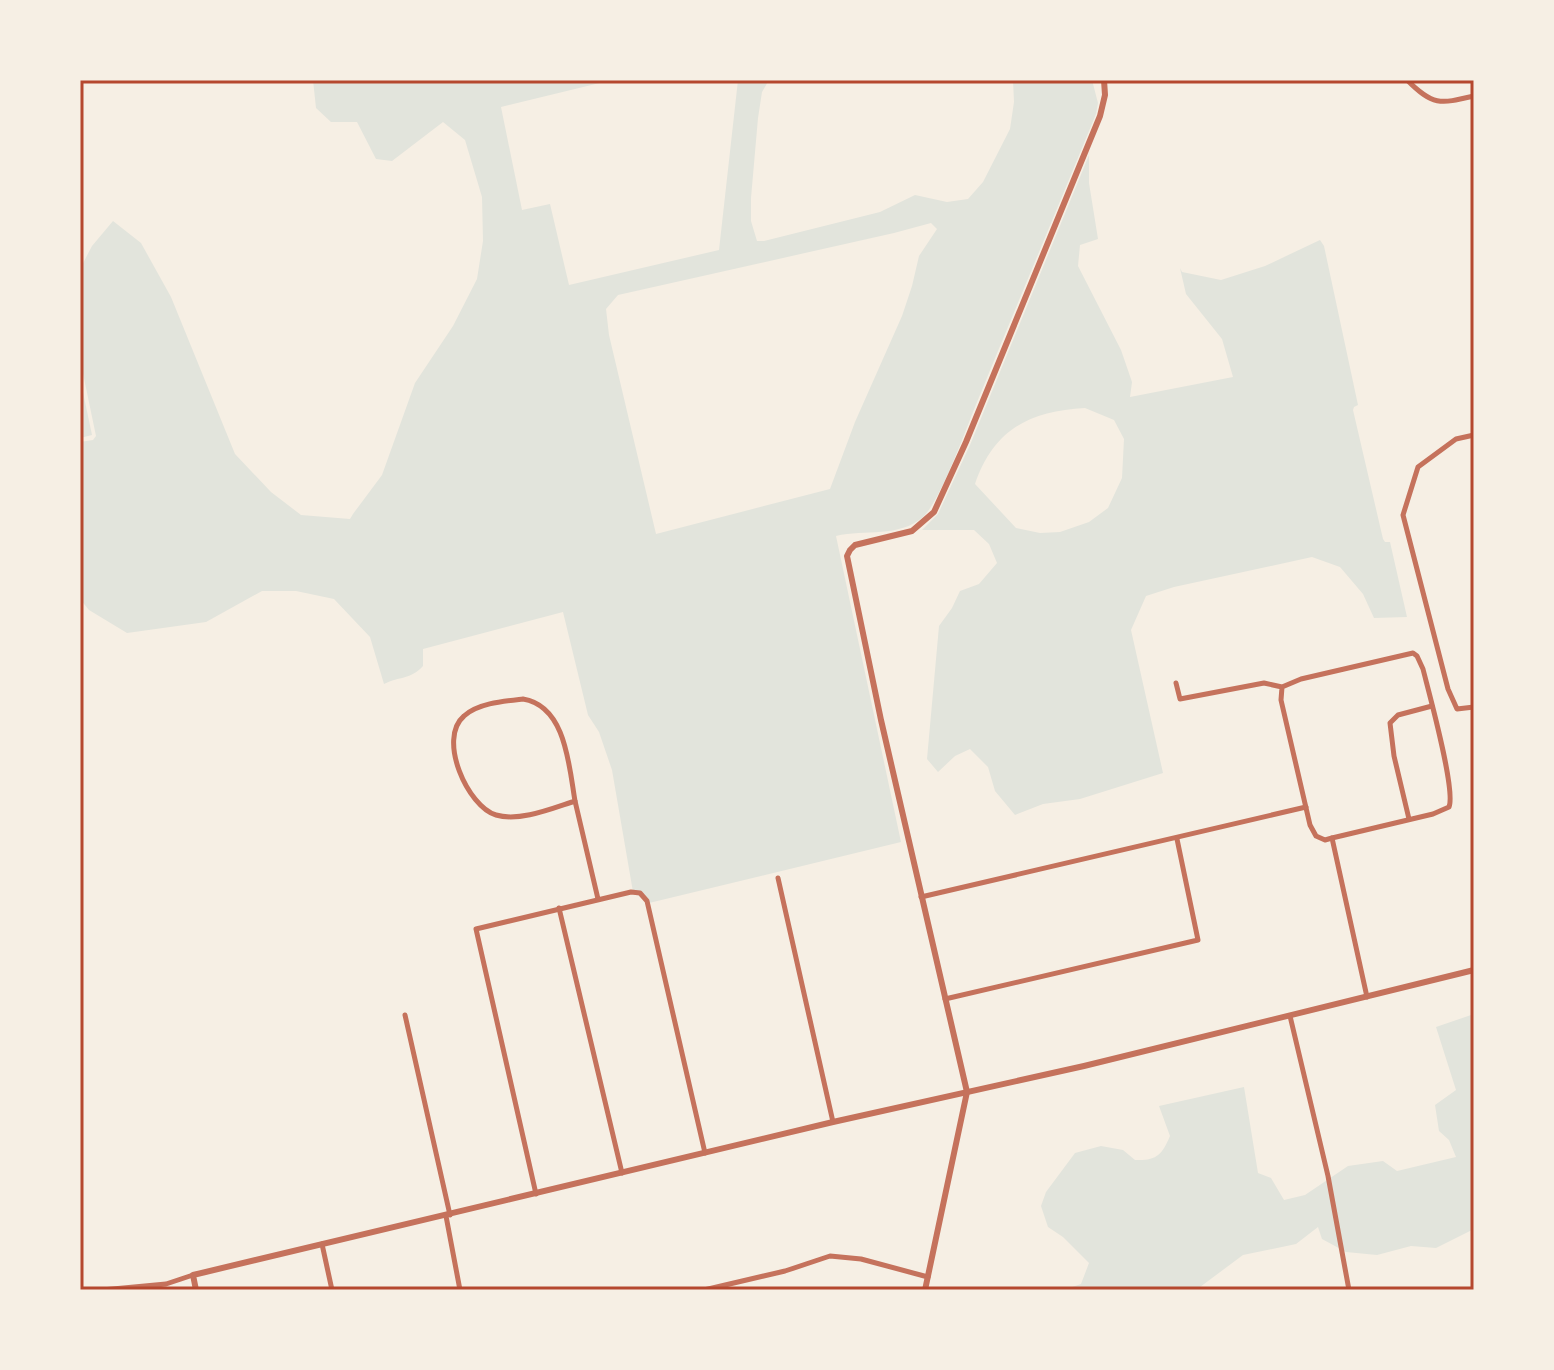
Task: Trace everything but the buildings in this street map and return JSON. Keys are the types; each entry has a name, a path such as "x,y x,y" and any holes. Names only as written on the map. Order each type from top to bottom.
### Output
{"street":[{"path":"925,1290 967,1092 847,556 855,545 912,531 934,512 966,442 1100,116 1105,95 1104,80"},
{"path":"1407,80 1423,97 1437,102 1474,96"},
{"path":"1474,435 1456,439 1418,467 1403,515 1448,689 1457,709 1474,707"},
{"path":"1474,475 1474,487"},
{"path":"1176,683 1180,699 1264,683 1282,687 1301,679 1408,652 1418,657 1432,706 1449,778 1452,800 1449,807 1433,814 1325,840 1316,836 1306,807 1281,700 1282,687"},
{"path":"575,801 507,817 488,811 470,790 454,759 453,741 458,723 470,712 523,699 541,705 555,720 559,730 598,899"},
{"path":"1409,819 1394,756 1390,723 1398,715 1432,706"},
{"path":"921,897 1306,807"},
{"path":"1332,838 1367,997"},
{"path":"944,999 1198,940 1177,839"},
{"path":"778,878 833,1122"},
{"path":"536,1195 476,929 559,908 631,892 640,893 647,901 706,1153"},
{"path":"559,908 622,1174"},
{"path":"102,1290 166,1284 322,1244 1474,970"},
{"path":"405,1015 448,1216 460,1290"},
{"path":"1290,1016 1324,1159 1349,1290"},
{"path":"322,1244 332,1290"},
{"path":"704,1290 785,1271 830,1256 861,1259 928,1277"},
{"path":"193,1275 196,1290"}],"shaded area":[{"path":"313,80 612,80 501,107 522,210 550,204 569,285 719,250 738,80 769,80 762,92 758,118 751,198 751,221 757,241 764,241 880,212 915,195 947,202 968,199 983,182 1010,129 1013,80 1092,80 1098,103 1096,114 937,497 930,509 914,524 893,530 836,536 901,842 649,903 633,892 612,770 599,732 588,715 563,612 423,649 423,666 409,676 384,684 370,637 334,599 296,591 262,591 206,622 127,633 89,610 80,599 80,442 93,440 96,436 80,359 80,269 92,246 113,221 141,243 171,297 235,454 271,492 301,515 350,519 382,475 415,383 453,326 477,279 483,241 482,197 465,140 443,122 392,161 376,159 357,122 331,122 316,108","holes":["931,223 937,229 919,256 902,316 855,422 830,489 656,534 609,335 606,309 618,295"]},
{"path":"1089,155 1089,183 1098,239 1080,245 1078,266 1121,350 1132,382 1130,397 1233,377 1222,339 1186,294 1180,268 1182,272 1221,280 1265,266 1320,240 1324,246 1358,405 1353,410 1383,539 1390,542 1407,617 1374,618 1363,594 1340,567 1312,557 1146,596 1131,630 1163,773 1080,799 1043,804 1015,815 995,791 988,767 970,749 955,756 938,772 927,759 939,626 960,591 979,584 997,563 989,544 974,530 922,530 938,514 970,445","holes":["1085,408 1114,420 1124,439 1122,478 1108,508 1089,522 1060,532 1040,533 1016,528 975,484 992,449 1016,426 1031,419 1047,413"]},
{"path":"80,378 92,435 80,438"},
{"path":"1474,1014 1474,1229 1436,1248 1411,1246 1377,1255 1346,1252 1322,1239 1318,1227 1296,1244 1243,1255 1196,1290 1063,1290 1081,1284 1089,1263 1048,1227 1041,1206 1046,1192 1075,1153 1101,1146 1123,1150 1135,1160 1157,1156 1170,1136 1159,1106 1244,1087 1258,1173 1271,1178 1284,1200 1305,1195 1348,1166 1383,1161 1397,1171 1456,1157 1449,1140 1439,1131 1435,1105 1456,1090 1436,1027"}]}
